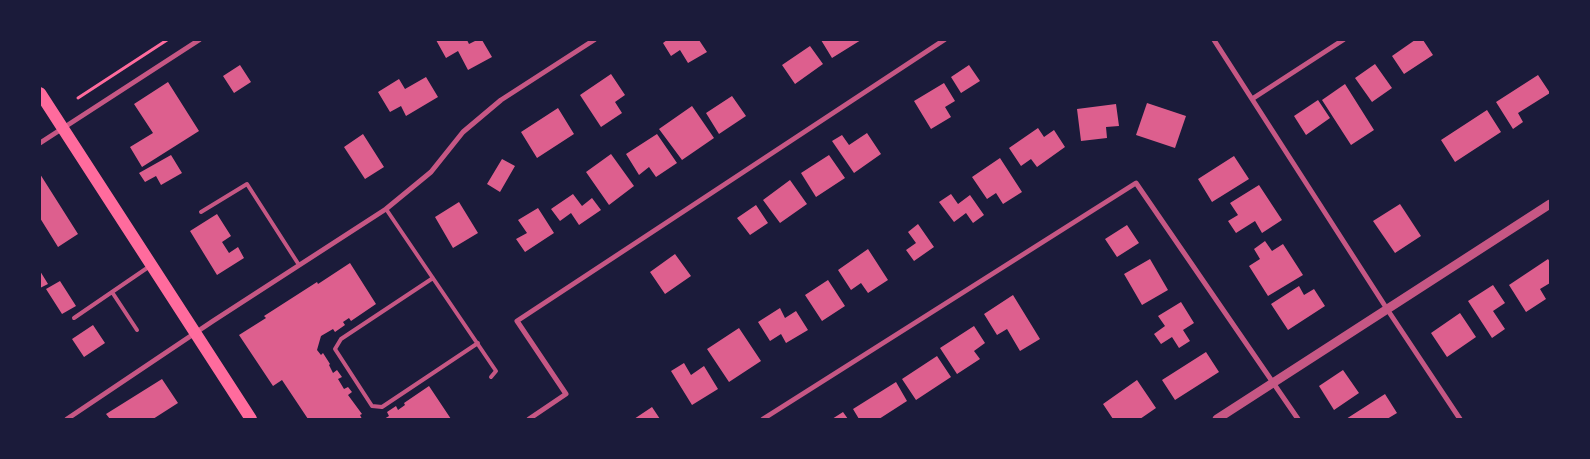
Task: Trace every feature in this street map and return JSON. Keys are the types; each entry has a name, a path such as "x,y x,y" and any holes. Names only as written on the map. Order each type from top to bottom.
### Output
{"main road":[{"path":"40,93 251,419"}],"street":[{"path":"40,143 198,40"},
{"path":"67,419 386,209 431,172 463,132 501,100 594,40"},
{"path":"533,418 566,394 518,321 944,40"},
{"path":"1214,40 1460,419"},
{"path":"1252,99 1343,40"},
{"path":"764,419 1136,184 1298,419"},
{"path":"1217,419 1550,204"}],"lane":[{"path":"201,212 247,184 299,265"},
{"path":"386,209 496,371 491,377"},
{"path":"74,318 152,265"},
{"path":"433,278 341,339 335,349 372,406 382,407 478,343"},
{"path":"112,292 137,330"}],"path":[{"path":"78,98 167,40"}],"building":[{"path":"436,40 467,40 469,44 482,40 492,57 468,70 458,51 446,58"},
{"path":"667,40 699,40 707,52 688,63 680,50 671,56 663,43"},
{"path":"821,40 861,40 832,58"},
{"path":"1415,40 1423,40 1433,55 1404,74 1392,56"},
{"path":"810,46 823,64 795,84 782,65"},
{"path":"1375,64 1392,88 1372,102 1355,78"},
{"path":"240,65 251,82 234,93 223,76"},
{"path":"969,65 980,81 961,93 951,77"},
{"path":"611,74 625,95 615,102 622,113 601,127 580,95"},
{"path":"1538,75 1550,93 1518,113 1523,122 1513,129 1496,102"},
{"path":"426,77 438,97 406,116 401,106 390,112 378,92 399,79 405,89"},
{"path":"168,82 199,131 142,167 130,147 153,133 134,104"},
{"path":"944,83 955,101 945,107 951,117 931,129 914,101"},
{"path":"1345,84 1374,130 1351,145 1322,100"},
{"path":"732,96 746,116 719,134 706,113"},
{"path":"1318,100 1330,118 1306,135 1294,116"},
{"path":"1147,103 1186,116 1175,148 1136,135"},
{"path":"1116,104 1119,126 1106,127 1107,138 1081,141 1077,109"},
{"path":"692,106 714,138 682,160 659,129"},
{"path":"558,108 574,134 537,158 521,132"},
{"path":"1487,110 1501,132 1455,162 1441,140"},
{"path":"1038,128 1044,137 1054,130 1065,147 1037,167 1031,159 1021,166 1009,148"},
{"path":"867,133 881,154 854,173 832,141 842,135 849,145"},
{"path":"363,134 384,167 365,179 344,147"},
{"path":"657,134 677,163 656,177 649,167 639,175 626,154"},
{"path":"611,154 634,186 609,205 586,172"},
{"path":"171,155 182,173 161,185 156,176 145,182 139,173"},
{"path":"829,155 845,178 816,197 801,173"},
{"path":"1234,156 1249,179 1212,202 1198,179"},
{"path":"1000,158 1022,192 1003,204 996,193 987,199 972,177"},
{"path":"502,159 515,166 500,192 487,184"},
{"path":"40,174 78,234 58,247 40,218"},
{"path":"790,180 807,204 780,223 763,200"},
{"path":"1259,185 1282,220 1262,233 1255,221 1236,233 1228,221 1238,215 1230,203"},
{"path":"573,194 582,206 592,198 601,210 579,225 571,213 560,221 551,209"},
{"path":"951,194 958,204 970,195 984,215 973,223 966,213 954,222 939,202"},
{"path":"459,202 478,233 453,248 435,217"},
{"path":"1400,204 1421,236 1395,253 1373,221"},
{"path":"756,205 768,223 750,235 737,218"},
{"path":"538,208 554,233 525,252 516,239 527,233 518,220"},
{"path":"217,214 231,236 222,242 229,253 238,247 244,258 217,275 190,231"},
{"path":"918,224 934,247 914,261 906,250 916,243 908,232"},
{"path":"1127,225 1139,243 1117,257 1105,239"},
{"path":"1265,241 1272,251 1283,244 1303,275 1268,296 1249,266 1260,259 1254,249"},
{"path":"868,249 888,280 868,293 861,283 851,290 838,270"},
{"path":"675,254 691,276 665,294 650,272"},
{"path":"1150,259 1168,290 1142,305 1124,274"},
{"path":"1548,259 1550,262 1550,283 1540,289 1546,299 1526,312 1509,285"},
{"path":"350,263 376,304 351,321 349,318 343,322 345,325 335,332 333,329 321,336 317,350 321,355 323,353 333,373 337,370 342,377 338,379 344,389 348,387 352,392 348,395 362,414 360,415 362,419 308,419 282,380 273,386 239,335 266,318 264,316"},
{"path":"40,271 48,284 40,288"},
{"path":"828,280 845,306 822,321 805,295"},
{"path":"60,281 76,306 62,314 46,289"},
{"path":"1493,285 1505,303 1493,311 1505,329 1492,338 1468,301"},
{"path":"1299,286 1304,295 1314,289 1325,306 1288,330 1271,304"},
{"path":"1013,295 1040,339 1020,351 1007,329 997,335 984,314"},
{"path":"1181,302 1194,323 1183,330 1190,341 1179,348 1172,337 1161,344 1154,334 1165,326 1158,316"},
{"path":"780,308 785,318 796,311 808,330 786,343 781,334 770,341 758,322"},
{"path":"1460,313 1476,337 1447,357 1431,333"},
{"path":"93,325 105,343 84,357 72,339"},
{"path":"974,326 985,343 974,351 980,359 957,374 940,348"},
{"path":"739,328 761,361 729,382 707,349"},
{"path":"1206,352 1219,372 1175,400 1162,380"},
{"path":"937,356 951,377 916,400 902,379"},
{"path":"684,363 691,375 704,366 718,389 692,405 671,371"},
{"path":"1343,370 1359,393 1334,410 1319,386"},
{"path":"162,379 178,403 153,419 110,419 106,414"},
{"path":"1137,380 1156,408 1140,419 1113,419 1103,404"},
{"path":"896,382 907,401 879,419 859,419 853,409"},
{"path":"429,386 451,419 384,419 389,416 387,412 396,406 398,410 405,405 404,403"},
{"path":"1385,394 1397,413 1387,419 1346,419"},
{"path":"652,407 660,419 634,419"},
{"path":"843,412 848,419 832,419"}]}
